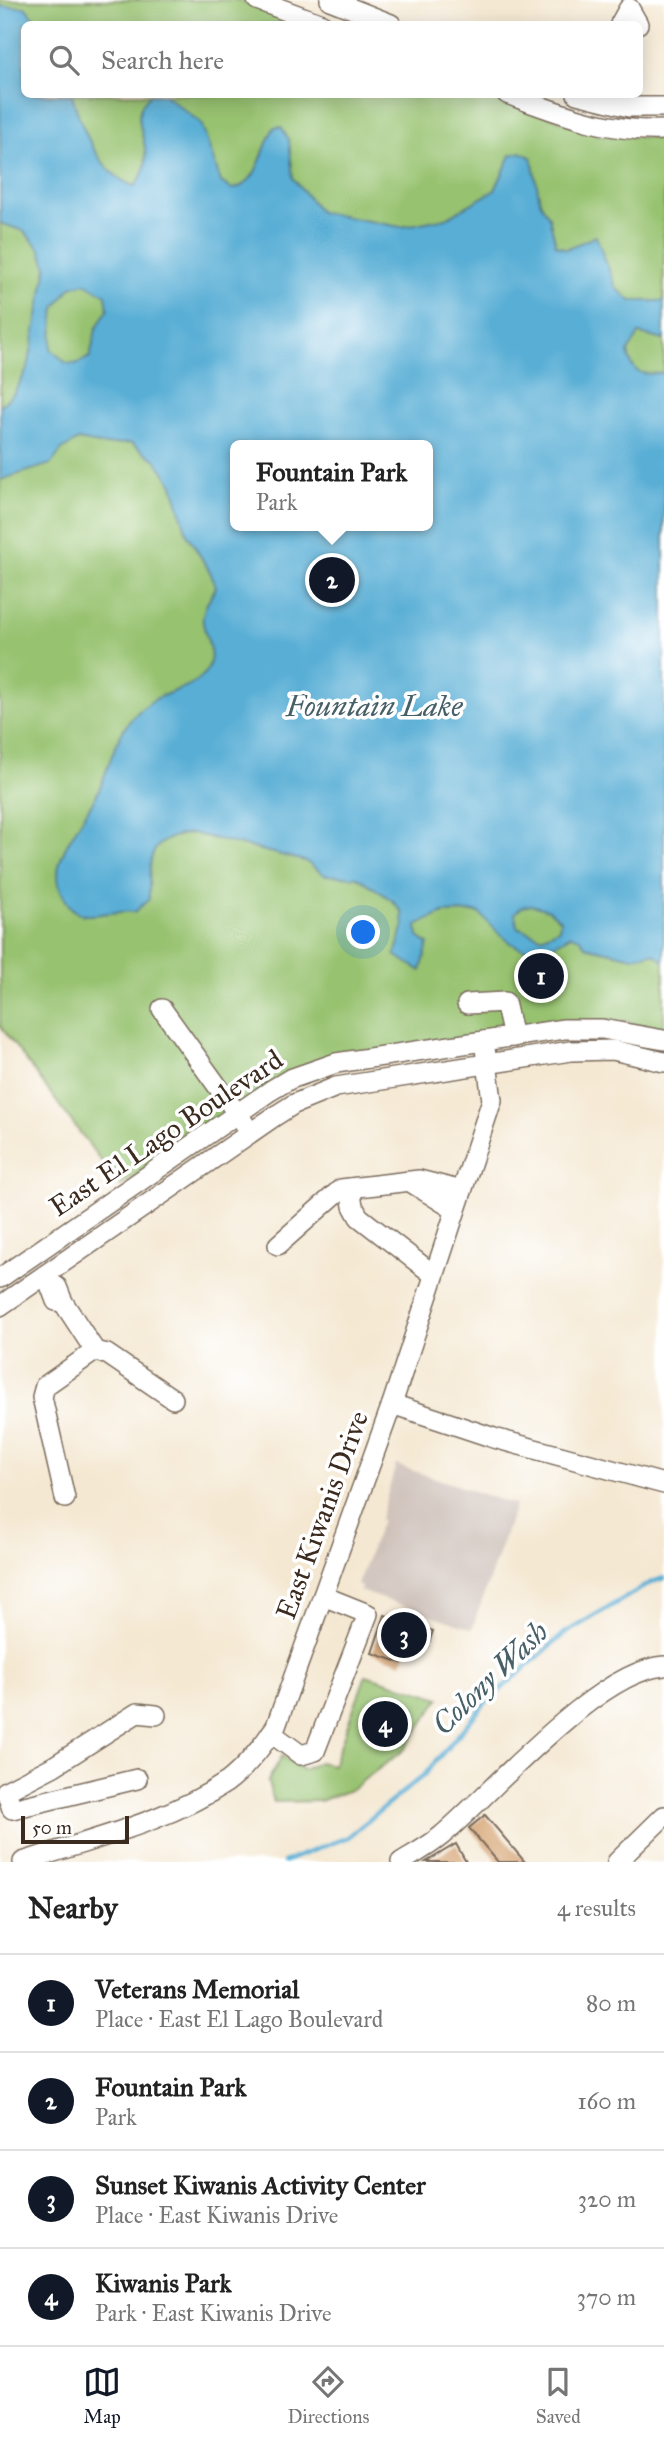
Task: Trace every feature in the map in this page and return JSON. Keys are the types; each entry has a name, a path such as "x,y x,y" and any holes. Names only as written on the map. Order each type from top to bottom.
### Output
{"street":[{"path":"257,0 314,21"},
{"path":"330,0 383,21"},
{"path":"519,98 602,126 625,130 664,130"},
{"path":"602,126 608,99 664,107"},
{"path":"625,130 629,101"},
{"path":"467,1004 505,1002 513,1037"},
{"path":"162,1009 250,1133"},
{"name":"East El Lago Boulevard","path":"0,1278 290,1079 337,1063 564,1029 602,1029 664,1040"},
{"name":"East Kiwanis Drive","path":"23,1862 180,1809 228,1781 257,1754 271,1733 392,1404 492,1100 484,1041"},
{"name":"East El Lago Boulevard","path":"0,1306 46,1282 157,1198 294,1104 336,1087 591,1049 613,1050 664,1062"},
{"path":"142,1180 157,1198"},
{"path":"278,1245 341,1189 419,1180 462,1191"},
{"path":"412,1182 455,1210"},
{"path":"350,1188 353,1206 359,1217 433,1275"},
{"path":"46,1282 57,1301 63,1302 95,1351 107,1354 173,1399"},
{"path":"65,1498 42,1397 45,1386 95,1351"},
{"path":"392,1404 507,1441 664,1485"},
{"path":"271,1733 301,1755 315,1751 368,1614 323,1596"},
{"path":"401,1862 439,1839 589,1699 626,1677 664,1665"},
{"path":"137,1779 12,1809 6,1791 54,1766 136,1713 156,1715"},
{"path":"617,1862 664,1816"}],"shaded area":[{"path":"396,1465 515,1505 472,1629 360,1591 361,1587 357,1585 382,1520 380,1519"}],"green space":[{"name":"Fountain Lake","path":"0,0 239,0 294,21 21,21 21,98 497,98 600,135 664,138 664,1031 624,1021 567,1021 312,1063 120,1186 0,1026"},
{"path":"366,1675 440,1698 404,1750 350,1790 320,1801 273,1802 268,1781 282,1756 303,1770 319,1762 333,1765"}],"water":[{"name":"Fountain Lake","path":"0,6 25,7 37,21 21,21 21,98 73,98 94,149 102,161 123,181 135,186 143,173 146,160 139,115 148,98 169,98 201,123 221,182 232,189 249,181 274,128 281,127 289,140 293,178 320,212 401,227 446,218 495,190 511,155 521,152 532,158 540,202 549,217 556,245 566,249 596,236 616,288 631,301 664,301 664,340 639,334 628,352 632,365 640,372 664,372 664,961 653,953 633,957 585,946 580,938 571,935 542,949 520,948 510,943 478,912 444,913 417,925 418,937 428,944 421,971 395,955 404,925 402,912 393,901 358,877 325,875 305,861 192,833 166,840 158,846 151,862 149,899 135,912 83,915 70,906 58,881 62,856 99,790 128,723 149,703 186,687 205,673 211,653 204,629 203,613 216,587 187,534 173,485 156,460 131,443 104,445 78,440 62,450 51,464 0,480 0,406 14,393 28,368 47,267 40,249 24,231 0,223","holes":["85,283 106,295 108,309 96,329 90,357 76,364 66,363 51,349 55,308 71,287","531,905 549,910 560,920 559,929 541,937 517,927 515,913 522,907"]}],"building":[{"path":"385,1615 433,1631 428,1646 410,1640 402,1663 372,1653"},
{"path":"485,1815 525,1862 498,1862 469,1828"},
{"path":"456,1844 466,1862 426,1862"}],"waterway":[{"name":"Colony Wash","path":"284,1862 348,1837 425,1774 485,1703 565,1633 652,1582 664,1578"}],"place":[{"name":"Fountain Park","path":"332,580"},
{"name":"Veterans Memorial","path":"541,976"},
{"name":"Sunset Kiwanis Activity Center","path":"404,1635"},
{"name":"Kiwanis Park","path":"385,1724"}]}
